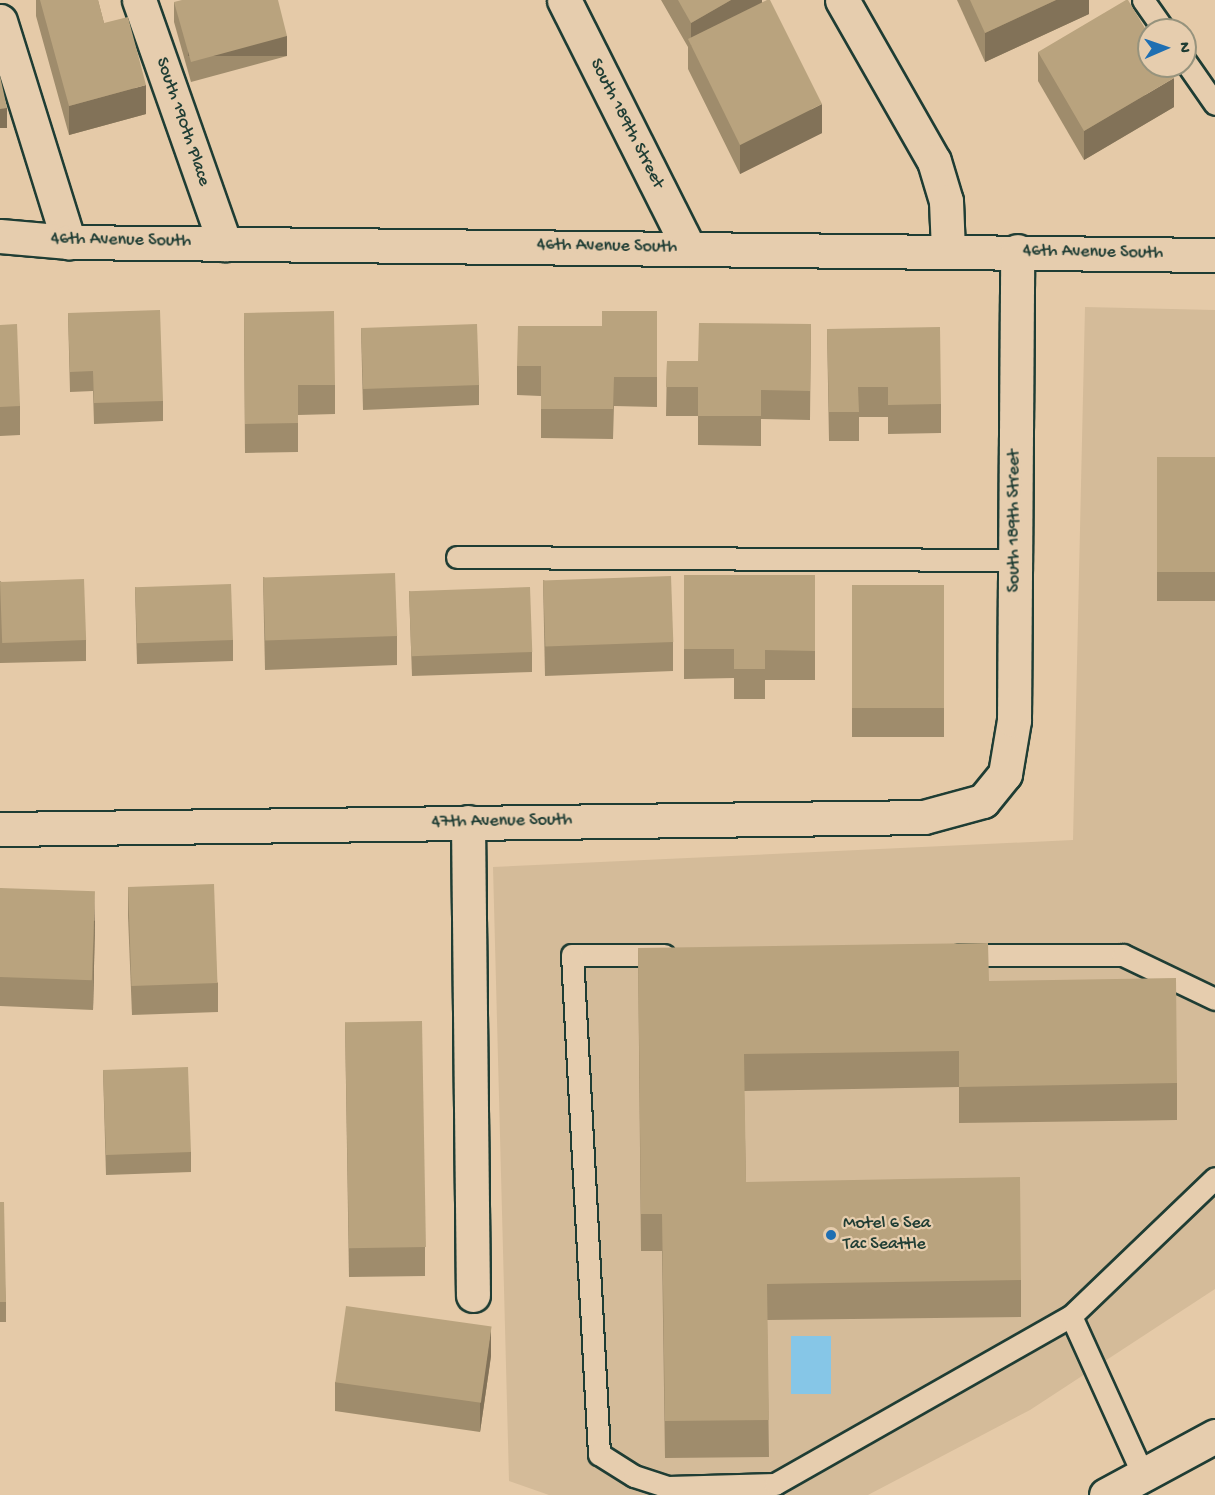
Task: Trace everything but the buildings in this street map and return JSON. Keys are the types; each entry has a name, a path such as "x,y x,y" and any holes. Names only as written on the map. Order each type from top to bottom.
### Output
{"street":[{"name":"South 190th Place","path":"139,0 225,244"},
{"name":"South 189th Street","path":"564,0 689,248"},
{"path":"842,0 934,161 946,201 948,251"},
{"path":"0,21 69,242"},
{"name":"46th Avenue South","path":"0,236 69,242 1215,255"},
{"name":"South 189th Street","path":"998,789 1010,757 1014,720 1017,251"},
{"name":"47th Avenue South","path":"0,829 924,817 968,808 998,789"},
{"path":"468,822 473,1295"},
{"path":"1106,1495 1215,1436"}],"lane":[{"path":"1143,0 1156,18"},
{"path":"1197,78 1215,104"},
{"path":"457,557 1015,560"},
{"path":"692,955 572,954 599,1454 634,1476 668,1487 776,1484 1071,1316 1215,1178"},
{"path":"943,955 1123,955 1215,999"},
{"path":"1071,1316 1143,1475"}],"shaded area":[{"path":"1085,307 1215,310 1215,1289 1030,1410 868,1495 549,1495 509,1481 493,867 1073,840"}],"water":[{"path":"791,1336 831,1336 831,1394 791,1394"}],"place":[{"name":"Motel 6 Sea Tac Seattle","path":"831,1235"}]}
